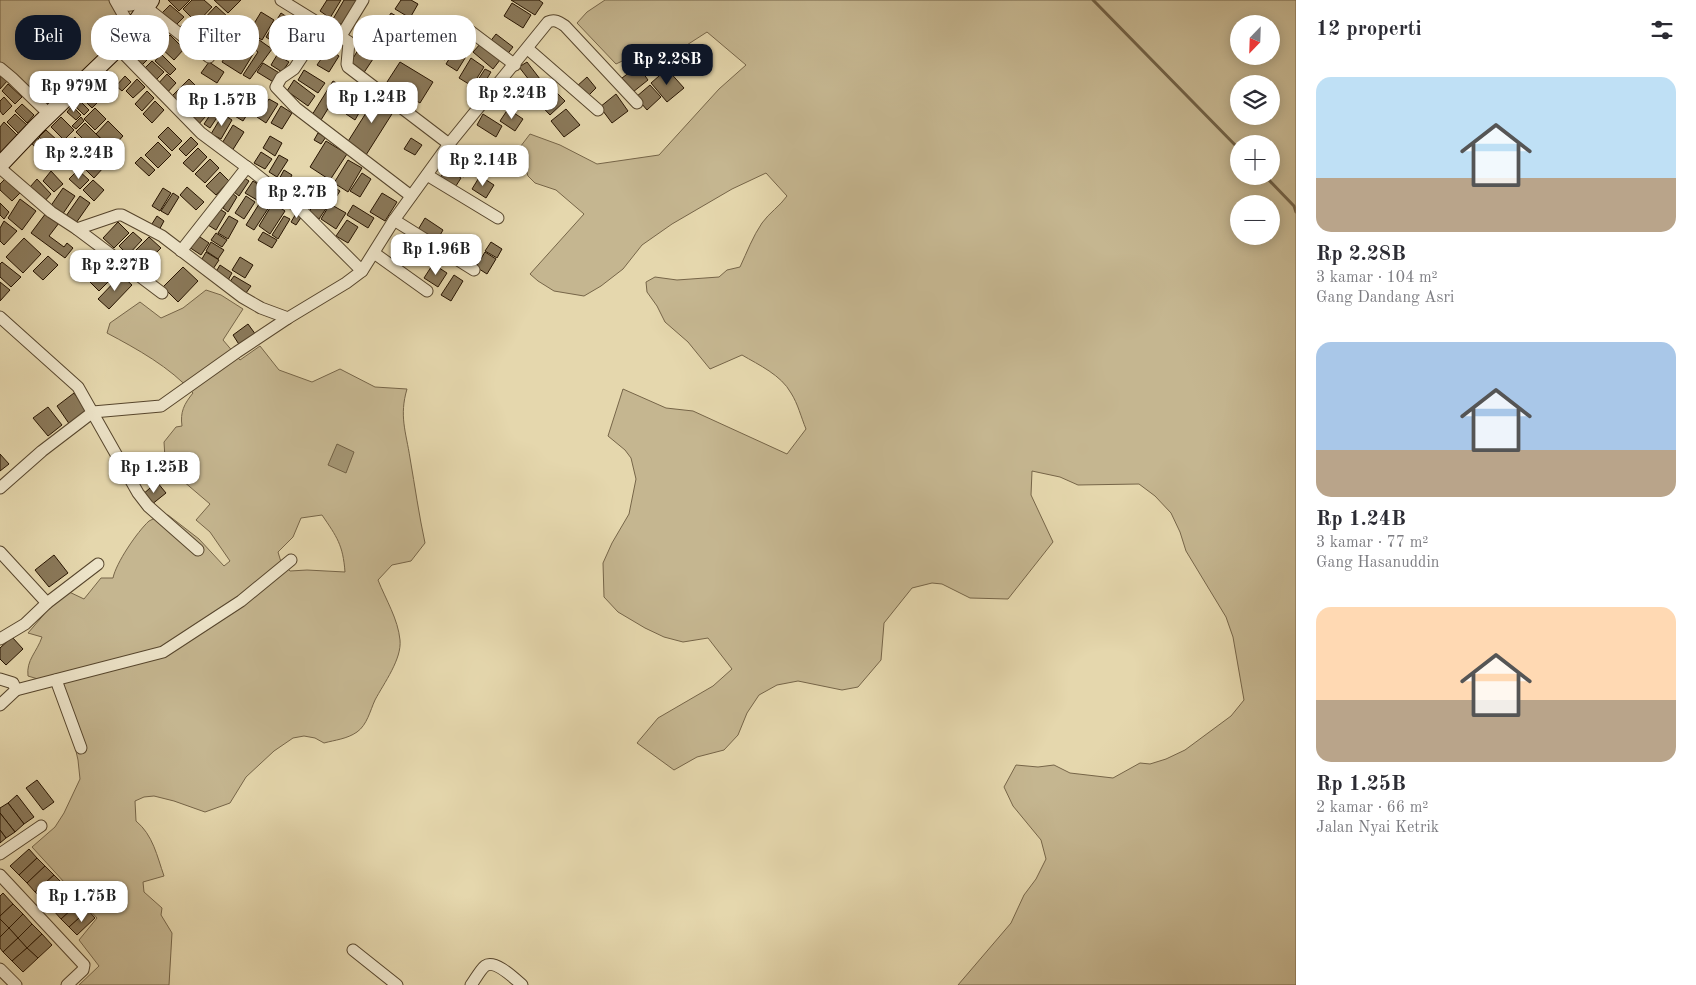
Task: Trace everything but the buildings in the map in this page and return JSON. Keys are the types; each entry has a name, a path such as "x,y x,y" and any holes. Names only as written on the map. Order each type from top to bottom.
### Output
{"main road":[{"path":"140,15 146,2"},
{"path":"0,166 49,114 105,60"}],"street":[{"path":"115,0 128,5 146,2 179,31"},
{"path":"115,0 124,15"},
{"path":"282,0 307,15"},
{"path":"343,33 363,0"},
{"path":"0,488 42,451 93,412 162,406 170,402 237,352 362,271 394,220 449,144 548,22 557,21 565,26 637,103"},
{"path":"476,36 515,65"},
{"path":"343,37 350,42 346,64 348,67 449,144"},
{"path":"528,49 598,110"},
{"path":"130,60 201,133 301,210 362,271"},
{"path":"300,60 294,69 282,78 276,87 296,108 412,196"},
{"path":"0,68 49,114"},
{"path":"0,166 51,212 162,293"},
{"path":"181,251 247,167"},
{"path":"427,175 498,218"},
{"path":"76,229 118,215 162,236 242,297 260,308 288,318"},
{"path":"394,220 474,270"},
{"path":"374,253 427,291"},
{"path":"0,317 78,387 138,493 148,506 198,550"},
{"path":"0,552 47,603"},
{"path":"0,704 16,690 163,652 242,600 291,560"},
{"path":"0,639 25,624 47,603 98,564"},
{"path":"0,679 13,683 16,690"},
{"path":"56,680 81,748"},
{"path":"0,854 41,826"},
{"path":"0,875 84,965 83,970 67,985"},
{"path":"353,950 397,985"},
{"path":"471,985 486,966 491,964 498,966 522,985"},
{"path":"0,969 16,985"}],"shaded area":[{"path":"0,0 110,0 119,15 91,15 91,60 98,60 50,107 0,66"},
{"path":"605,0 1296,0 1296,985 958,985 1011,923 1024,895 1036,879 1046,859 1041,840 1013,806 1004,787 1016,765 1038,767 1054,765 1070,773 1113,778 1140,763 1150,764 1185,750 1231,716 1244,700 1233,637 1226,617 1186,551 1171,513 1155,496 1139,484 1078,485 1060,477 1032,471 1031,495 1053,542 1008,599 970,598 942,584 932,583 912,588 884,623 881,660 858,687 842,690 798,681 777,685 759,695 747,713 738,735 724,750 697,757 674,770 637,743 658,718 713,686 732,669 708,638 683,642 664,637 618,612 604,597 603,563 629,514 636,479 631,458 625,450 608,436 623,389 666,408 693,411 787,454 806,429 798,406 787,387 776,376 762,367 742,355 710,369 688,342 665,322 647,292 646,282 655,277 677,280 719,277 727,270 740,267 762,223 787,196 766,173 732,189 672,224 642,245 623,269 584,296 554,291 538,281 530,274 584,214 556,190 535,183 528,176 525,167 514,155 530,134 560,145 597,164 659,155 719,89 746,65 707,32 676,52 641,52 616,64 577,23 587,12"},
{"path":"206,290 221,295 243,309 223,340 240,360 260,346 279,370 312,382 340,369 375,387 407,389 403,416 425,543 411,561 392,565 378,580 397,625 400,647 392,671 375,700 366,722 357,732 341,739 324,743 315,738 304,736 293,738 274,751 246,777 230,803 205,812 154,796 144,797 135,801 136,821 147,833 157,854 164,876 143,882 144,892 162,908 161,915 172,933 169,985 79,985 99,966 79,940 97,918 32,847 55,827 64,813 80,779 78,760 64,698 51,683 28,676 30,661 42,637 28,633 65,590 84,599 101,578 113,578 118,564 133,540 149,521 156,518 168,515 199,539 224,566 230,561 210,532 196,520 210,504 176,475 165,458 164,442 176,427 182,426 183,408 193,393 164,367 107,333 110,323 140,302 161,318 183,308","holes":["322,515 341,548 345,572 290,571 281,562 278,552 293,537 301,518"]},
{"path":"337,444 354,452 346,473 328,465"}],"waterway":[{"path":"1093,0 1230,140"},
{"path":"1274,185 1294,206 1296,212"}]}
